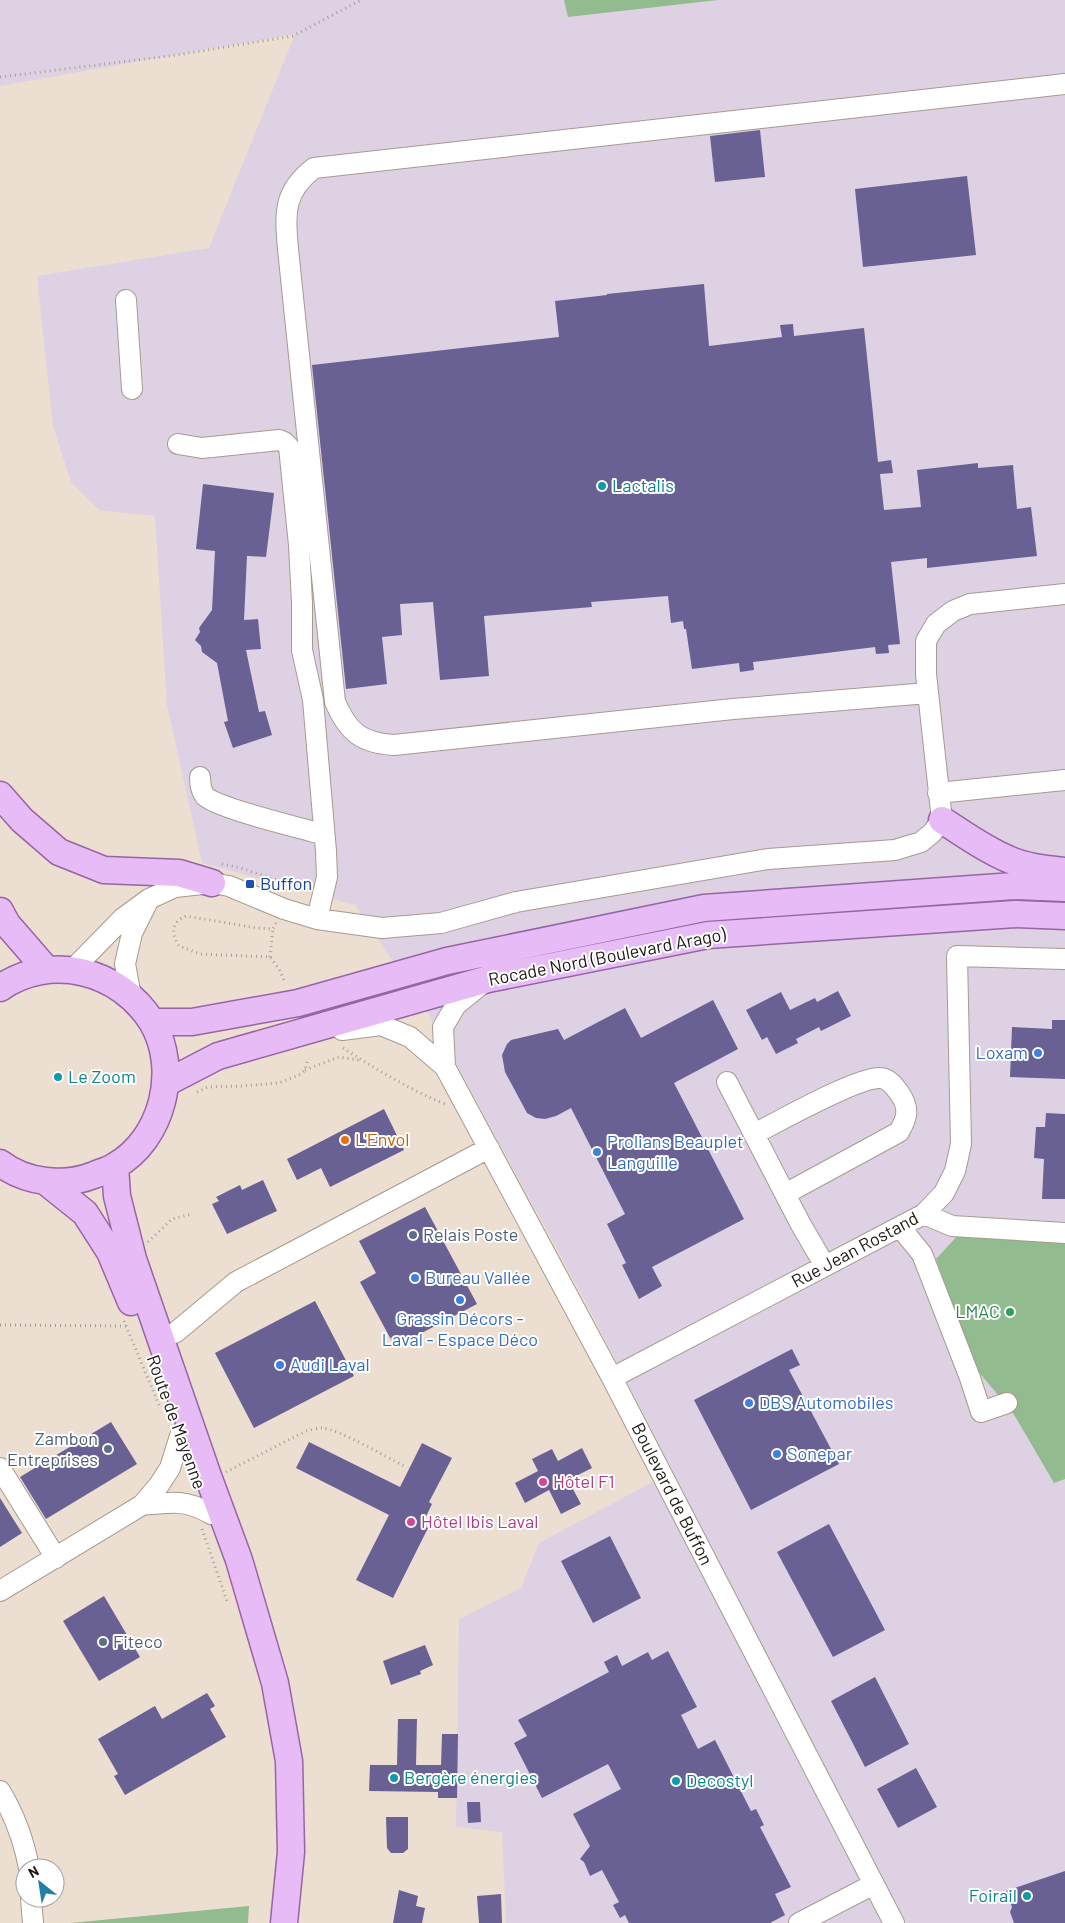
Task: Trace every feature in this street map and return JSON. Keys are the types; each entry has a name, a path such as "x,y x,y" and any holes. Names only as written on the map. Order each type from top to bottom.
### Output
{"main road":[{"path":"0,795 22,820 59,852 104,870 213,873"},
{"path":"942,820 983,847 1010,860 1065,871"},
{"path":"152,1022 192,1022 298,1003 447,961 704,908 1014,886 1065,888"},
{"path":"0,911 7,924 46,969"},
{"name":"Rocade Nord (Boulevard Arago)","path":"166,1083 218,1056 488,979 708,935 1015,914 1065,916"},
{"path":"0,988 13,979 46,969 73,970 104,978 131,996 152,1022 164,1052 166,1083 161,1108 150,1130 135,1150 115,1166 82,1180 45,1181 26,1177 3,1168"},
{"name":"Route de Mayenne","path":"115,1166 117,1196 133,1259 239,1560 275,1684 289,1761 291,1852 284,1923"},
{"name":"Route de Mayenne","path":"45,1181 85,1213 110,1252 181,1432 205,1519 275,1684"}],"street":[{"path":"928,693 733,709 394,745 379,744 365,740 352,732 341,717 335,702 286,218 287,203 292,190 303,176 314,168 1065,84"},
{"path":"126,300 132,389"},
{"path":"178,444 202,448 279,440 289,447 299,545 302,650 313,700 327,877 318,919"},
{"path":"73,970 123,918 149,899 213,873 244,891 284,908 318,919 382,928 441,923 516,902 768,858 895,850 921,842 932,833 942,820 928,693 926,641 936,624 953,611 970,604 1065,594"},
{"path":"200,777 200,787 204,794 211,800 227,807 318,833 324,831"},
{"path":"938,794 1065,780"},
{"path":"131,996 125,964 132,933 149,899"},
{"name":"Rue Jean Rostand","path":"612,1378 924,1214 944,1193 955,1171 961,1144 957,956 1065,958"},
{"path":"445,1067 443,1026 456,1004 488,979"},
{"path":"276,1039 381,1025 410,1037 445,1067"},
{"name":"Boulevard de Buffon","path":"445,1067 612,1378 894,1923"},
{"path":"754,1134 858,1082 880,1078 892,1083 905,1101 907,1118 899,1132 785,1194"},
{"path":"727,1082 825,1266"},
{"path":"161,1339 176,1332 236,1282 489,1148"},
{"path":"924,1214 952,1226 1065,1233"},
{"path":"900,1226 922,1254 970,1378 981,1412 1007,1403"},
{"path":"0,1591 142,1505 170,1468 181,1432"},
{"path":"0,1468 56,1558"},
{"path":"142,1505 179,1501 203,1509 205,1519"},
{"path":"0,1791 8,1803 20,1834 26,1858"},
{"path":"799,1923 874,1884"},
{"path":"32,1908 33,1923"}],"path":[{"path":"0,77 178,55 293,36 362,0"},
{"path":"213,873 241,868 279,881 281,887"},
{"path":"270,957 200,954 179,946 172,933 174,925 179,919 186,916 274,929"},
{"path":"277,922 274,929 270,957 279,969 285,982"},
{"path":"342,1048 420,1094 447,1106"},
{"path":"191,1095 208,1087 279,1082 339,1057 362,1061"},
{"path":"305,1070 308,1058"},
{"path":"148,1242 172,1219 192,1214"},
{"path":"122,1317 160,1406"},
{"path":"0,1324 126,1326"},
{"path":"221,1475 306,1431 320,1428 329,1429 346,1436 404,1466"},
{"path":"205,1519 228,1602"}],"shaded area":[{"path":"0,0 1065,0 1065,1923 506,1923 502,1832 456,1827 459,1619 521,1588 539,1543 673,1471 583,1297 434,1023 355,905 202,863 167,705 155,516 99,510 71,482 53,426 37,276 209,248 295,34 0,86"}],"green space":[{"path":"564,0 718,0 568,17"},
{"name":"LMAC","path":"960,1233 1065,1239 1065,1479 1054,1483 1013,1413 972,1364 936,1259"},
{"path":"249,1906 248,1923 70,1923"}],"building":[{"path":"760,130 765,177 715,182 710,136"},
{"path":"967,176 976,255 863,267 855,189"},
{"name":"Lactalis","path":"704,284 709,346 782,337 780,325 793,324 794,336 864,328 878,462 891,460 893,473 880,474 884,510 921,507 917,470 978,463 978,468 1013,465 1017,509 1031,507 1037,556 927,568 927,558 891,562 900,644 888,645 889,653 876,654 875,647 753,662 754,670 740,672 739,663 692,669 686,629 684,629 683,621 671,623 668,596 591,602 592,607 484,616 489,676 440,680 433,602 400,604 402,635 382,637 387,684 346,689 312,365 559,337 555,301"},
{"path":"203,484 274,493 266,557 247,556 244,620 258,619 261,649 246,650 259,712 265,711 272,735 233,748 224,722 228,721 217,663 202,652 201,646 195,640 200,632 199,628 212,610 215,551 196,549"},
{"path":"838,991 851,1016 821,1031 819,1027 796,1039 798,1043 776,1054 767,1037 762,1040 746,1010 781,992 790,1010 815,998 817,1002"},
{"path":"713,1000 738,1049 674,1083 744,1219 652,1267 662,1286 639,1299 622,1265 626,1263 607,1224 625,1214 571,1108 556,1116 545,1119 536,1118 527,1113 505,1072 502,1055 511,1040 558,1029 564,1040 625,1008 641,1038"},
{"name":"Loxam","path":"1052,1020 1065,1020 1065,1079 1010,1077 1012,1027 1052,1029"},
{"name":"L'Envol","path":"384,1109 404,1150 330,1187 321,1168 297,1180 287,1159"},
{"path":"1046,1113 1065,1114 1065,1199 1042,1199 1044,1159 1034,1158 1036,1127 1045,1127"},
{"path":"263,1180 277,1211 227,1234 212,1204 219,1201 216,1197 240,1185 242,1190"},
{"name":"Bureau Vallée","path":"425,1207 477,1304 395,1347 360,1282 376,1273 359,1241"},
{"path":"315,1301 354,1376 254,1428 215,1353"},
{"path":"792,1349 800,1365 789,1370 839,1464 751,1510 694,1400"},
{"path":"111,1422 137,1464 46,1519 20,1477"},
{"name":"Hôtel Ibis Laval","path":"309,1442 400,1487 422,1443 452,1458 429,1502 432,1504 422,1525 428,1528 393,1598 356,1580 389,1515 296,1468"},
{"name":"Hôtel F1","path":"582,1448 592,1468 568,1480 581,1504 561,1514 549,1490 525,1503 515,1483 538,1471 532,1459 552,1449 558,1461"},
{"path":"0,1498 22,1533 0,1547"},
{"path":"829,1524 885,1630 833,1657 777,1552"},
{"path":"610,1536 641,1598 593,1623 561,1561"},
{"path":"104,1596 140,1657 99,1681 63,1621"},
{"path":"425,1645 433,1665 420,1671 421,1674 391,1685 383,1661"},
{"name":"Decostyl","path":"668,1651 697,1707 681,1715 698,1749 715,1740 751,1811 756,1809 764,1825 760,1827 791,1887 775,1894 785,1915 770,1923 629,1923 625,1915 620,1918 613,1905 619,1902 602,1870 590,1876 584,1862 580,1859 590,1846 573,1814 621,1789 608,1764 542,1798 514,1743 527,1736 518,1720 609,1672 604,1662 617,1655 622,1666 648,1652 652,1660"},
{"path":"875,1677 909,1744 865,1767 831,1701"},
{"path":"207,1693 215,1706 210,1709 226,1737 125,1795 114,1776 118,1774 98,1739 155,1706 162,1719"},
{"path":"398,1719 417,1719 416,1765 441,1765 442,1734 458,1734 457,1798 438,1798 438,1792 369,1791 370,1765 397,1765"},
{"path":"916,1768 937,1807 898,1828 877,1789"},
{"path":"467,1802 480,1802 481,1822 468,1823"},
{"path":"386,1817 408,1817 408,1849 403,1853 391,1853 387,1848"},
{"path":"1065,1871 1065,1923 1014,1923 1010,1912 1012,1907 1006,1891"},
{"path":"399,1890 418,1896 416,1906 425,1908 422,1923 393,1923"},
{"path":"501,1894 502,1923 479,1923 477,1896"}],"place":[{"name":"Lactalis","path":"602,486"},
{"name":"Buffon","path":"250,884"},
{"name":"Loxam","path":"1038,1053"},
{"name":"Le Zoom","path":"58,1077"},
{"name":"L'Envol","path":"345,1140"},
{"name":"Prolians Beauplet Languille","path":"597,1152"},
{"name":"Relais Poste","path":"413,1235"},
{"name":"Bureau Vallée","path":"415,1278"},
{"name":"Grassin Décors - Laval - Espace Déco","path":"460,1300"},
{"name":"LMAC","path":"1010,1312"},
{"name":"Audi Laval","path":"280,1365"},
{"name":"DBS Automobiles","path":"749,1403"},
{"name":"Zambon Entreprises","path":"108,1449"},
{"name":"Sonepar","path":"777,1454"},
{"name":"Hôtel F1","path":"543,1482"},
{"name":"Hôtel Ibis Laval","path":"411,1522"},
{"name":"Fiteco","path":"103,1642"},
{"name":"Bergère énergies","path":"394,1778"},
{"name":"Decostyl","path":"676,1781"},
{"name":"Foirail","path":"1027,1896"}]}
